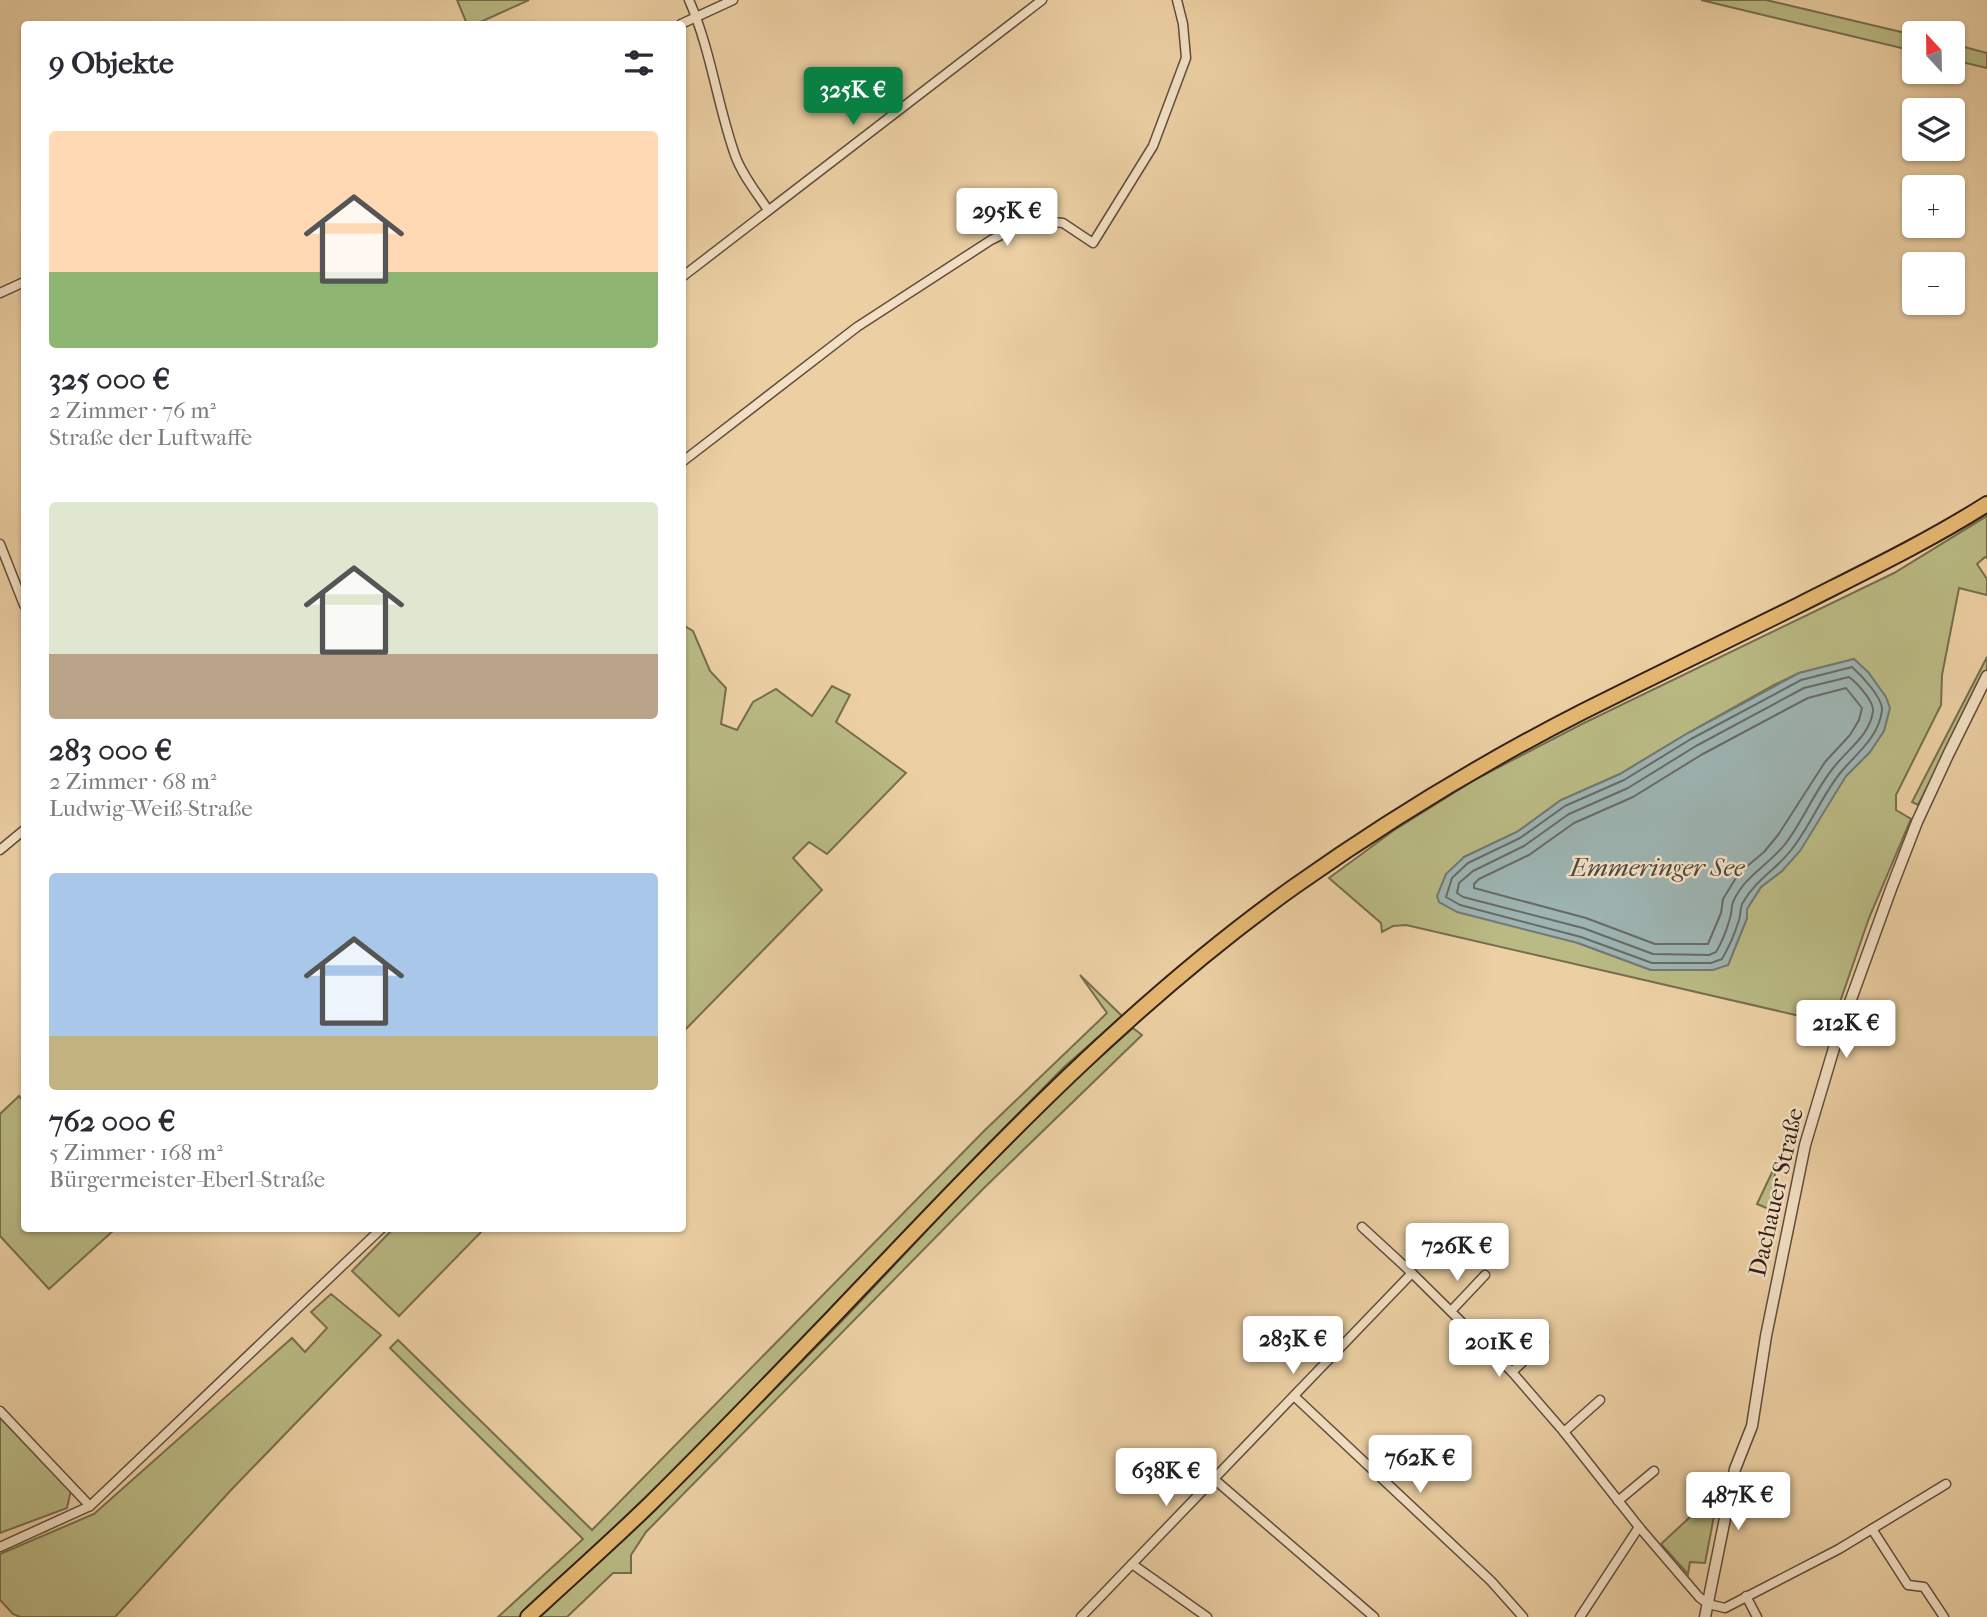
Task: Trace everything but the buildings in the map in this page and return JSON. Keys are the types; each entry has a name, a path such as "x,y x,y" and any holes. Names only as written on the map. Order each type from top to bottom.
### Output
{"highway":[{"path":"528,1617 667,1488 1006,1136 1142,1008 1218,944 1294,887 1387,823 1471,772 1576,715 1875,567 1987,504"}],"street":[{"path":"689,0 712,67 736,156 745,176 768,210"},
{"path":"686,22 733,0"},
{"path":"686,274 1042,0"},
{"path":"686,459 856,327 990,240 1032,220 1063,223 1093,243 1153,146 1186,58 1183,24 1177,0"},
{"path":"0,293 21,283"},
{"path":"0,544 21,597"},
{"name":"Dachauer Straße","path":"1705,1617 1735,1469 1752,1426 1766,1336 1805,1145 1830,1061 1858,976 1917,822 1987,676"},
{"path":"0,850 21,832"},
{"path":"1362,1227 1512,1372 1564,1432 1639,1527 1708,1604 1725,1608 1831,1553 1946,1484"},
{"path":"0,1547 90,1506 378,1232"},
{"path":"1081,1617 1412,1273"},
{"path":"1451,1311 1485,1275"},
{"path":"1512,1372 1544,1342"},
{"path":"1294,1396 1491,1581 1523,1617"},
{"path":"1564,1432 1600,1400"},
{"path":"0,1411 90,1506"},
{"path":"1618,1501 1654,1471"},
{"path":"1214,1479 1374,1617"},
{"path":"1580,1617 1639,1527"},
{"path":"1872,1529 1908,1585 1924,1587 1944,1617"},
{"path":"1132,1564 1207,1617"},
{"path":"1746,1597 1757,1617"}],"green space":[{"path":"457,0 529,0 483,21 466,21"},
{"path":"1701,0 1766,0 1902,32 1902,48"},
{"path":"1965,47 1987,53 1987,68 1965,63"},
{"path":"1987,516 1987,558 1977,564 1987,579 1987,595 1959,588 1942,675 1941,705 1896,795 1896,810 1911,819 1869,918 1830,1031 1813,1019 1406,925 1393,926 1382,932 1381,923 1329,878 1393,831 1476,779 1582,724 1894,573","holes":["1854,659 1870,752 1846,776 1782,871 1761,887 1747,909 1747,918 1728,965 1651,970 1578,943 1464,857 1517,832 1561,800 1620,774 1774,685 1799,673"]},
{"path":"686,627 693,631 710,671 726,688 721,724 737,730 753,702 776,689 812,716 832,686 850,695 836,722 906,773 827,854 809,842 793,858 822,890 686,1029"},
{"path":"1987,657 1987,670 1918,805 1912,802"},
{"path":"1080,975 1122,1016 1063,1068 971,1162 834,1310 643,1502 519,1617 498,1617 583,1539 390,1348 398,1340 592,1530 984,1131 1107,1013"},
{"path":"1133,1028 1142,1035 984,1188 646,1532 631,1555 631,1573 613,1573 567,1617 540,1617 654,1511 843,1320 979,1175 1078,1077"},
{"path":"19,1096 21,1232 112,1232 49,1289 0,1236 0,1114"},
{"path":"1776,1164 1771,1210 1757,1204"},
{"path":"390,1232 481,1232 399,1316 352,1271"},
{"path":"331,1294 381,1335 231,1490 115,1617 20,1617 13,1614 0,1600 0,1554 94,1514 292,1338 305,1352 327,1328 311,1312"},
{"path":"0,1413 71,1490 67,1508 0,1533"},
{"path":"1719,1490 1705,1563 1690,1562 1688,1574 1661,1544"}],"water":[{"name":"Emmeringer See","path":"1854,659 1868,672 1886,697 1890,708 1884,731 1870,752 1846,776 1800,851 1782,871 1761,887 1747,909 1747,918 1728,965 1713,970 1651,970 1578,943 1457,912 1439,902 1437,896 1446,874 1464,857 1517,832 1561,800 1620,774 1688,733 1799,673"}]}
